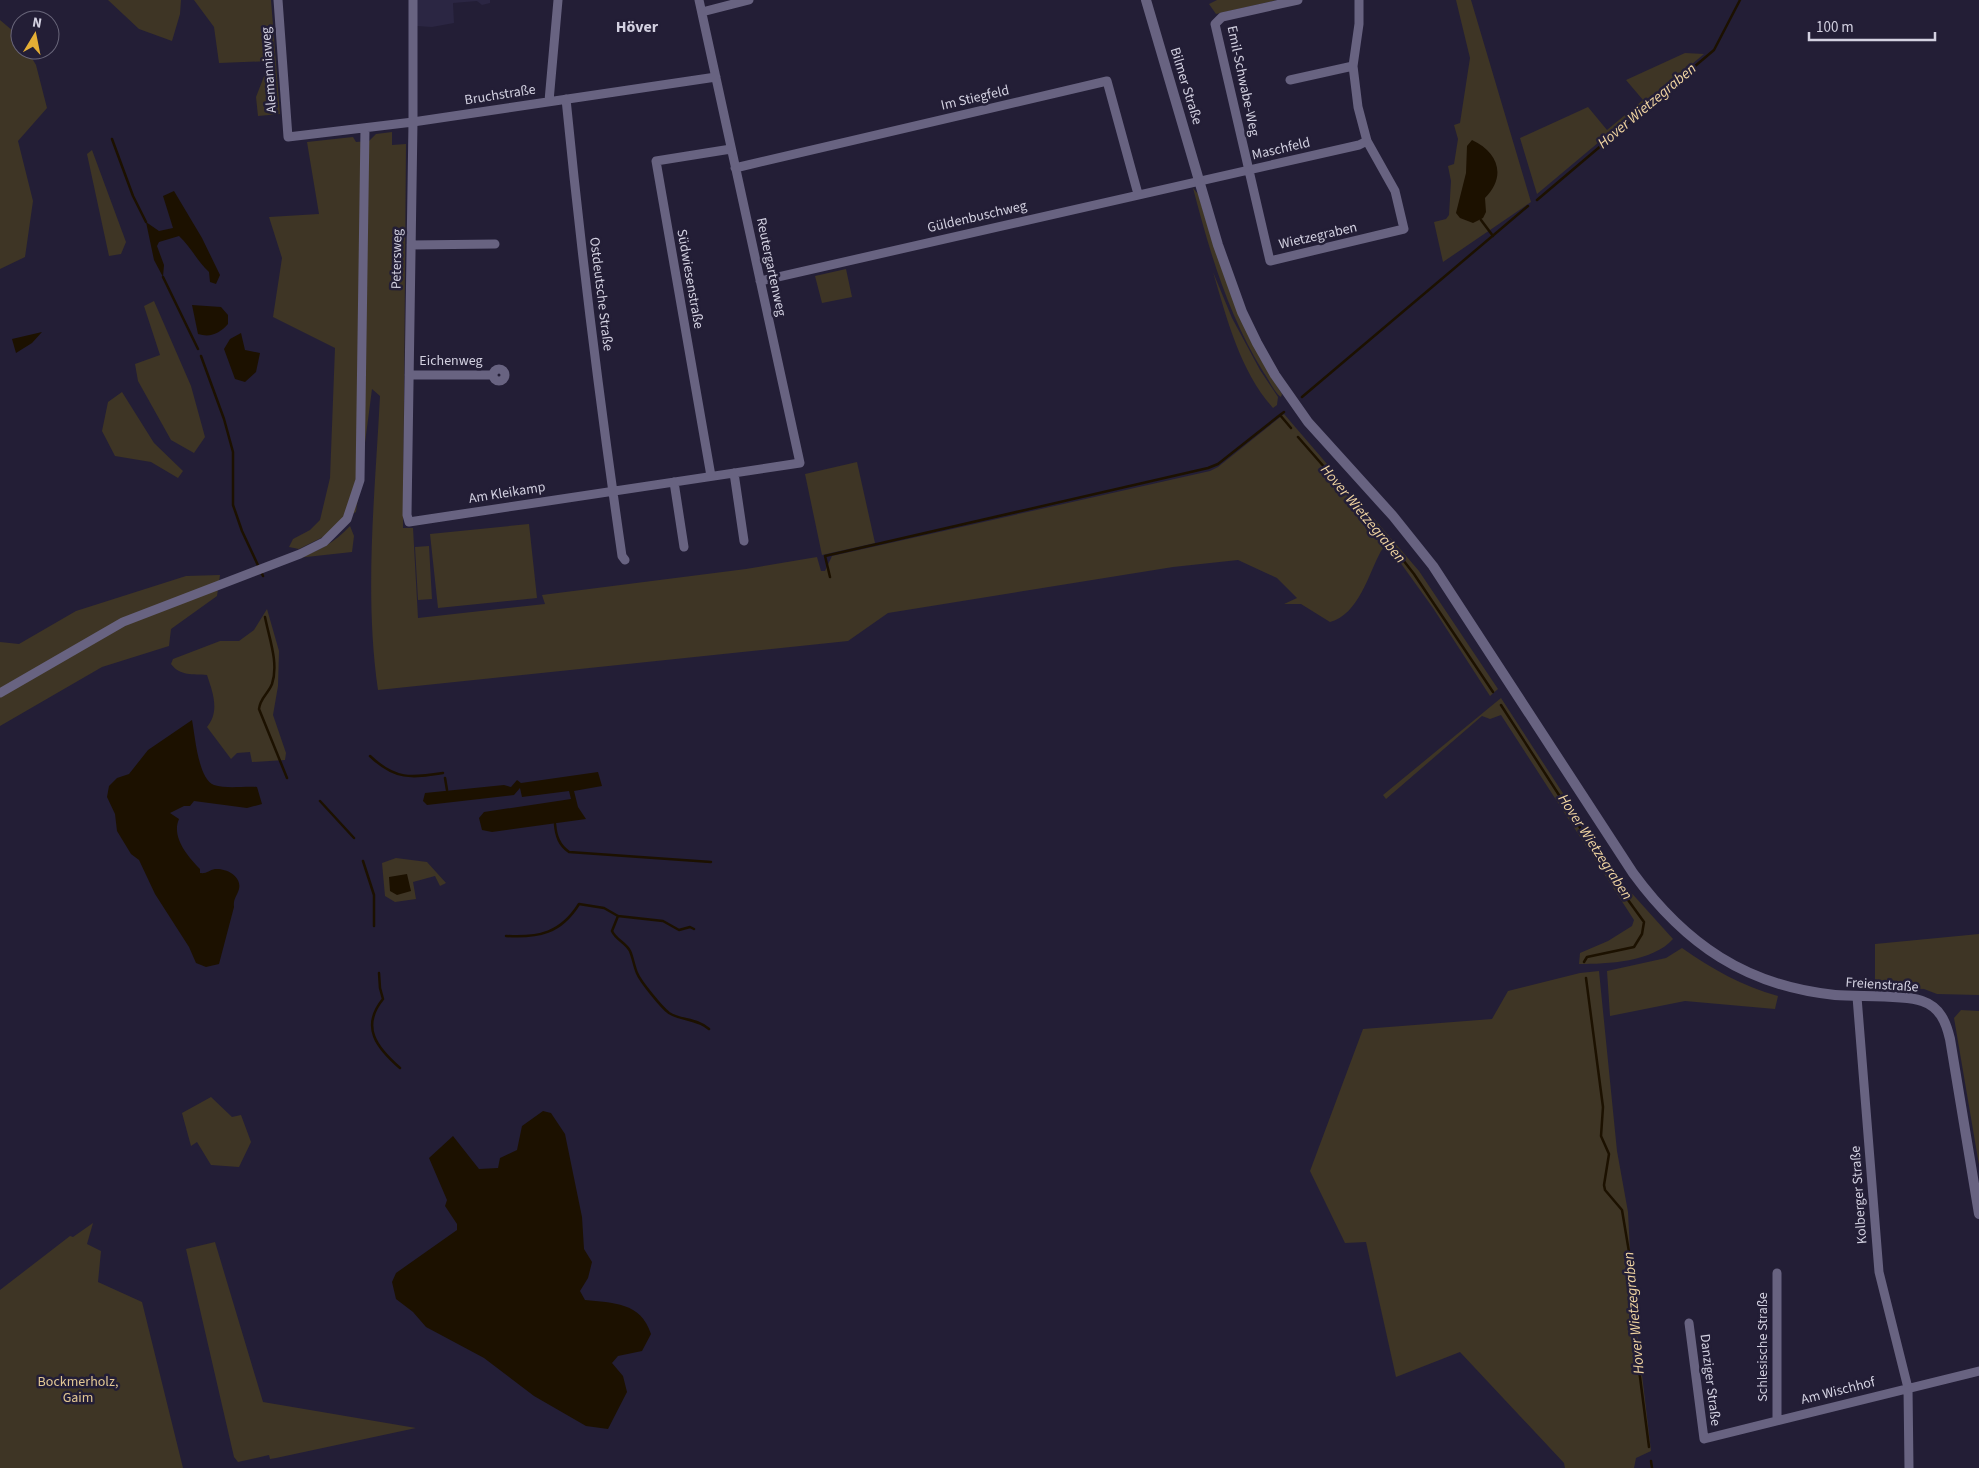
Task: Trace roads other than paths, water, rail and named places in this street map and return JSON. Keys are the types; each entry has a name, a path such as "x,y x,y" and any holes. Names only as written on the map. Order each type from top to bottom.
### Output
{"street":[{"name":"Alemanniaweg","path":"278,0 288,137"},
{"name":"Petersweg","path":"407,519 413,0"},
{"path":"549,101 558,0"},
{"name":"Reutergartenweg","path":"699,0 800,463"},
{"path":"702,12 749,0"},
{"name":"Bilmer Straße","path":"1146,0 1218,245 1242,312 1257,343 1290,396 1314,429 1393,516 1432,566 1619,853 1651,897 1670,919 1704,948 1729,963 1764,979"},
{"name":"Emil-Schwabe-Weg","path":"1249,170 1215,24 1222,17 1298,0"},
{"path":"1359,0 1359,24 1353,66 1358,107 1367,141"},
{"path":"1290,80 1353,66"},
{"name":"Bruchstraße","path":"288,137 413,122 716,77"},
{"name":"Im Stiegfeld","path":"736,168 1106,81 1138,194"},
{"name":"Ostdeutsche Straße","path":"566,99 579,231 612,492"},
{"path":"0,692 123,622 300,554 324,542 347,519 360,480 365,128"},
{"name":"Maschfeld","path":"1200,180 1359,145 1367,141"},
{"name":"Wietzegraben","path":"1249,170 1270,261 1404,229 1395,191 1367,141"},
{"name":"Südwiesenstraße","path":"711,476 656,161 731,149"},
{"name":"Güldenbuschweg","path":"760,281 1200,180"},
{"path":"411,245 495,244"},
{"name":"Eichenweg","path":"409,375 493,375"},
{"name":"Am Kleikamp","path":"407,519 409,522 800,463"},
{"path":"734,473 744,541"},
{"path":"674,482 684,547"},
{"path":"612,492 624,560"},
{"name":"Freienstraße","path":"1764,979 1802,990 1857,997 1917,999 1932,1006 1942,1015 1950,1039 1979,1214"},
{"name":"Kolberger Straße","path":"1857,997 1879,1272 1908,1388 1909,1468"},
{"name":"Schlesische Straße","path":"1777,1273 1777,1420"},
{"name":"Danziger Straße","path":"1689,1323 1704,1439"},
{"name":"Am Wischhof","path":"1704,1439 1979,1372"}],"waterway":[{"name":"Hover Wietzegraben","path":"1537,200 1714,50 1740,0"},
{"path":"112,139 133,196 146,222"},
{"name":"Hover Wietzegraben","path":"1302,397 1528,206"},
{"path":"1481,220 1493,236"},
{"path":"163,277 198,349"},
{"path":"201,356 224,419 233,452 233,505 242,531 263,576"},
{"name":"Hover Wietzegraben","path":"1284,412 1280,415 1291,428"},
{"path":"830,577 825,556 1208,468 1218,464 1280,415"},
{"name":"Hover Wietzegraben","path":"1298,437 1382,533 1414,574 1493,692"},
{"path":"265,617 273,650 274,676 259,709 287,778"},
{"name":"Hover Wietzegraben","path":"1501,705 1615,882 1644,922 1642,934 1634,947 1587,957 1584,962"},
{"path":"370,756 387,769 404,775 422,776 443,773"},
{"path":"445,778 447,790"},
{"path":"320,801 354,838"},
{"path":"555,824 559,840 569,852 711,862"},
{"path":"363,861 374,895 374,926"},
{"path":"506,936 529,936 548,932 565,922 579,904 604,908 618,916 663,921 679,930 690,927 694,929"},
{"path":"618,916 612,931 630,951 642,982 661,1006 669,1013 699,1023 709,1029"},
{"path":"379,973 383,999 376,1009 372,1028 378,1045 400,1068"},
{"name":"Hover Wietzegraben","path":"1586,978 1603,1107 1601,1136 1609,1154 1604,1185 1605,1190 1622,1210 1633,1276 1631,1307 1649,1447"},
{"name":"Hover Wietzegraben","path":"1651,1461 1652,1468"}],"district":[{"name":"Höver","path":"637,27"}],"park label":[{"name":"Bockmerholz, Gaim","path":"78,1390"}]}
